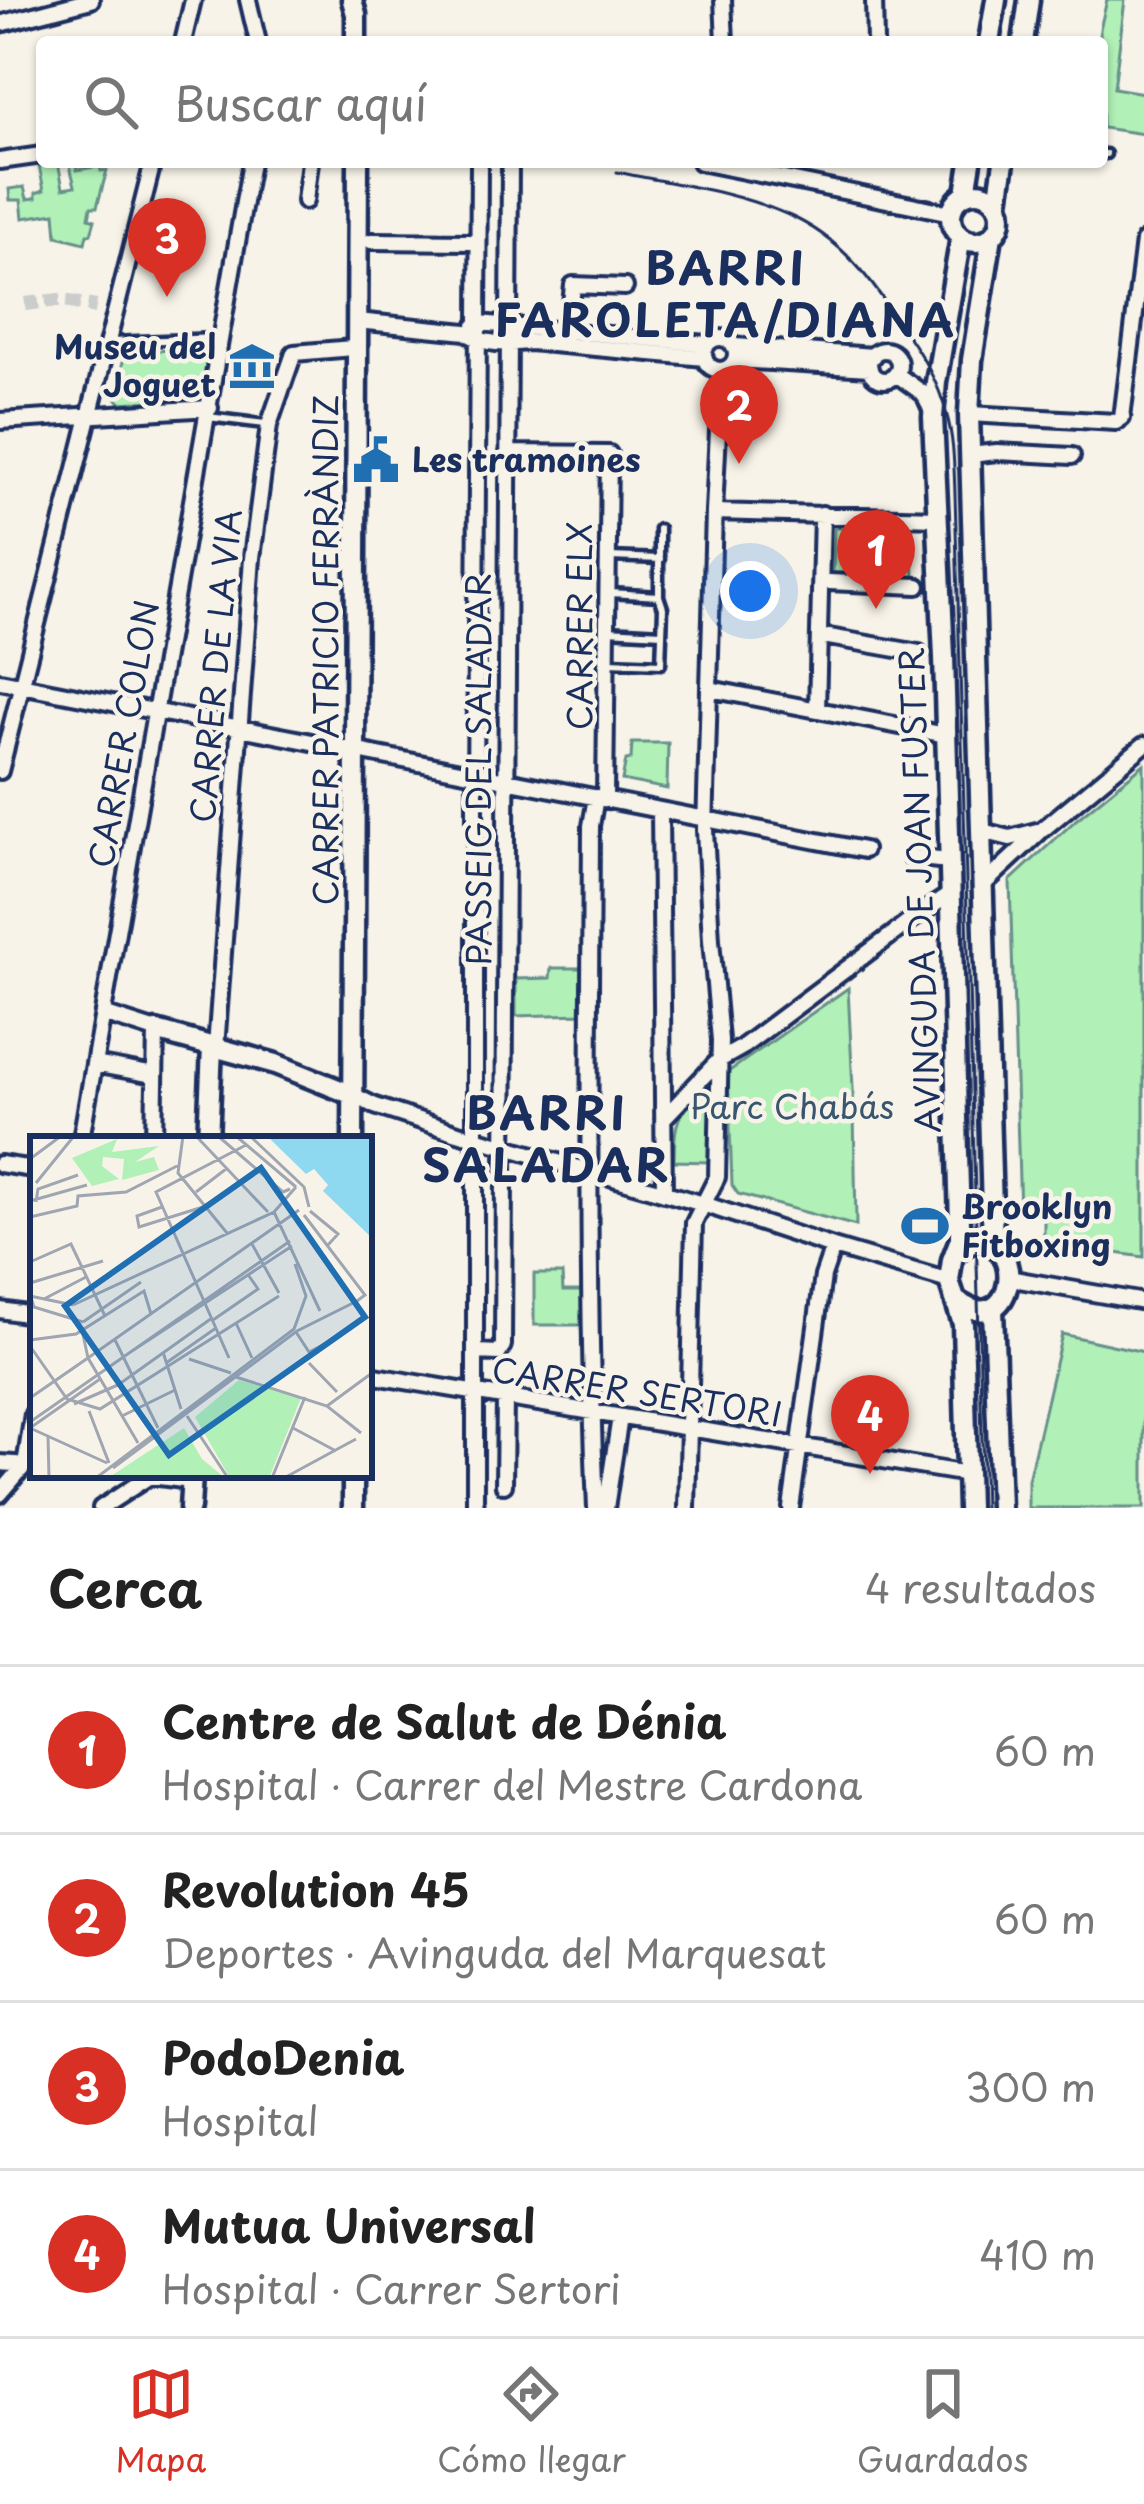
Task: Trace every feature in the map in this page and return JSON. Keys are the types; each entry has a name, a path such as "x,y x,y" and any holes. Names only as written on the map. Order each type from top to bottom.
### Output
{"main road":[{"path":"990,36 996,0"},
{"path":"1024,36 1029,0"},
{"path":"356,5 356,36"},
{"name":"CARRER PATRICIO FERRÀNDIZ","path":"353,1136 358,168"},
{"path":"966,193 970,168"},
{"path":"998,202 981,191 966,193 951,213 953,227 961,237 977,242 992,236 1002,219 998,202 1003,168"},
{"name":"AVINGUDA DE JOAN FUSTER","path":"992,236 972,360 969,414 993,1245"},
{"name":"AVINGUDA DE JOAN FUSTER","path":"954,1256 960,1224 933,418 961,237"},
{"path":"156,1031 276,1064 352,1095"},
{"name":"CARRER DE LA VIA","path":"208,1136 214,1047"},
{"path":"957,1301 978,1311 993,1309 1003,1299 1004,1255 993,1245 967,1244 954,1256 949,1281 963,1324 968,1508"},
{"path":"993,1309 1000,1508"},
{"path":"190,1508 192,1478"},
{"path":"352,1508 353,1478"}],"street":[{"path":"0,24 91,0"},
{"path":"184,36 193,0"},
{"path":"248,0 257,36"},
{"path":"723,0 724,36"},
{"path":"874,0 875,36"},
{"path":"0,161 36,156"},
{"path":"0,771 152,168"},
{"name":"CARRER COLON","path":"82,1136 213,404 250,168"},
{"path":"305,202 309,168"},
{"name":"PASSEIG DEL SALADAR","path":"475,1508 479,168"},
{"name":"PASSEIG DEL SALADAR","path":"476,1352 499,1353 503,1345 510,168"},
{"path":"730,168 951,213"},
{"path":"371,241 470,242"},
{"path":"969,414 1116,422 1124,412 1144,241"},
{"path":"568,333 574,285 625,287"},
{"path":"357,321 475,332 508,344 706,351 719,338 728,340 735,353 730,367 722,370 711,367 706,351"},
{"path":"475,332 508,326 706,351"},
{"name":"CARRER DE LA VIA","path":"214,1047 253,558 269,425 294,352 352,348"},
{"path":"882,350 893,353 899,363 896,374 881,380 872,374 871,362 882,350"},
{"path":"735,353 871,362"},
{"path":"687,1508 694,1223 717,1177 720,1040 706,821 722,370"},
{"path":"896,374 924,394 933,418"},
{"path":"0,421 213,404"},
{"name":"CARRER ELX","path":"508,453 609,454 607,662 600,797 591,826 596,1508"},
{"path":"970,455 1072,456"},
{"path":"714,512 938,518"},
{"path":"817,710 822,514"},
{"path":"829,582 918,586"},
{"path":"830,637 919,653"},
{"path":"0,681 864,850"},
{"path":"710,689 946,735"},
{"path":"982,886 1144,745"},
{"path":"660,811 664,1193"},
{"path":"982,831 1010,838 1042,830"},
{"path":"911,857 948,861"},
{"path":"663,1119 718,1061 949,895"},
{"path":"103,1014 156,1031 154,1136"},
{"path":"94,1064 154,1075"},
{"path":"352,1095 474,1137 949,1281"},
{"path":"0,1164 30,1169"},
{"path":"791,1508 823,1276 832,1247"},
{"path":"1007,1278 1144,1302"},
{"path":"0,1310 30,1315"},
{"name":"CARRER SERTORI","path":"372,1376 967,1474"},
{"path":"504,1485 505,1398"},
{"path":"606,1508 620,1417"},
{"path":"0,1463 29,1465"},
{"path":"0,1494 29,1465"},
{"path":"101,1508 145,1478"}],"lane":[{"path":"108,342 221,338"},
{"path":"213,404 269,425"},
{"path":"607,662 661,664 659,530"},
{"path":"607,557 660,559"},
{"path":"607,593 659,596"},
{"path":"607,630 662,633"}],"green space":[{"path":"1107,0 1125,0 1114,88 1144,93 1144,134 1108,129 1108,36 1100,36"},
{"path":"39,168 59,168 63,188 75,186 70,168 107,170 97,207 91,207 89,218 95,220 85,243 57,236 55,213 23,218 21,200 10,200 9,189 24,187 27,199 44,190"},
{"path":"200,348 208,357 201,398 120,403 115,396 125,353"},
{"path":"834,528 903,531 913,543 914,578 833,576"},
{"path":"632,743 668,743 667,789 622,780"},
{"path":"1144,764 1144,1257 1044,1243 1044,1215 1020,1214 1010,881"},
{"path":"551,968 584,968 584,1014 516,1016 516,979 550,978"},
{"name":"Parc Chabás","path":"848,988 856,1226 738,1194 732,1185 728,1072"},
{"path":"712,1088 709,1162 674,1161 679,1118"},
{"path":"534,1274 562,1274 563,1291 584,1291 584,1325 534,1325"},
{"path":"1062,1334 1144,1352 1144,1508 1028,1508 1028,1480"}],"tunnel":[{"path":"25,304 59,300 96,307"}],"tram line":[{"path":"617,172 747,200 825,236 855,263 892,312 929,369 946,412 955,484 984,1508"}],"place":[{"name":"PodoDenia","path":"167,297"},
{"name":"Museu del Joguet","path":"252,366"},
{"name":"Les tramoines","path":"376,460"},
{"name":"Revolution 45","path":"739,464"},
{"name":"Centre de Salut de Dénia","path":"876,609"},
{"name":"Brooklyn Fitboxing","path":"925,1226"},
{"name":"Mutua Universal","path":"870,1474"}],"district":[{"name":"BARRI FAROLETA/DIANA","path":"726,295"},
{"name":"BARRI SALADAR","path":"547,1140"}]}
